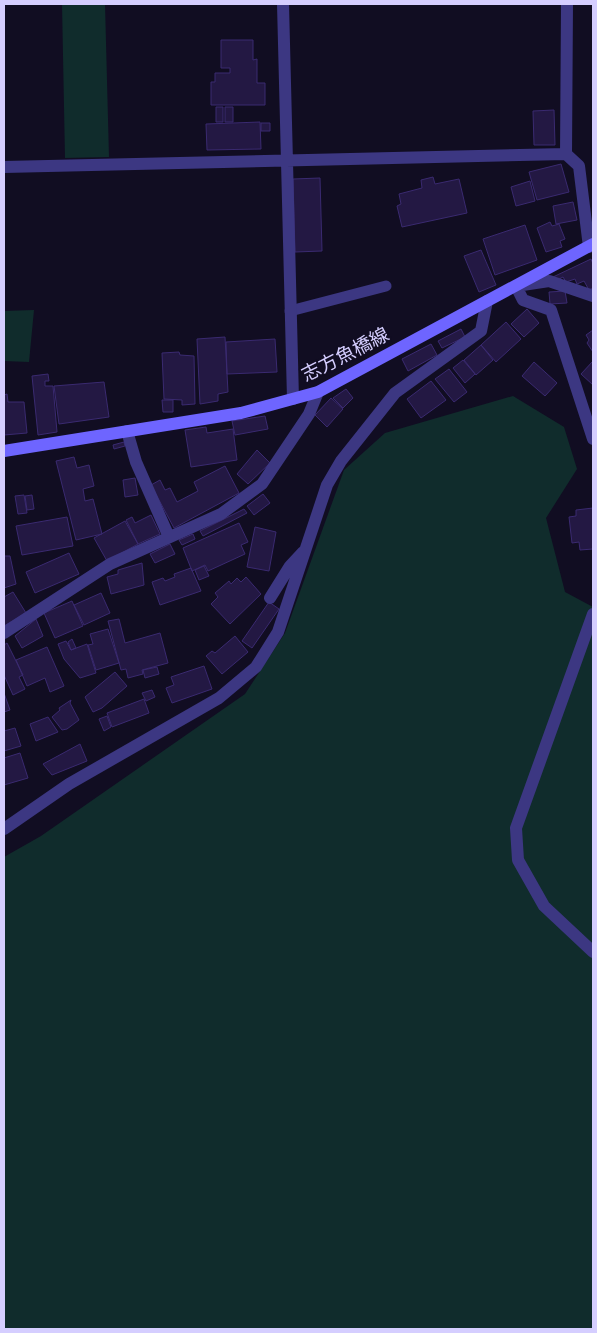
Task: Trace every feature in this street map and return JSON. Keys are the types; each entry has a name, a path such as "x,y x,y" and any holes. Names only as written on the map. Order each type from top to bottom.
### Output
{"main road":[{"name":"志方魚橋線","path":"4,450 241,413 318,392 591,245"}],"street":[{"path":"283,4 293,400"},
{"path":"566,154 567,4"},
{"path":"4,166 566,154 579,166 591,245"},
{"path":"593,296 549,281 516,286 523,300 551,310 593,438"},
{"path":"4,829 68,784 219,698 256,668 278,632 326,485 341,461 395,393 480,331 487,301"},
{"path":"4,633 110,564 221,514 262,484 309,414 318,392"},
{"path":"127,431 136,462 170,537"},
{"path":"270,598 290,566 306,547"},
{"path":"593,614 516,828 518,860 544,906 593,952"}],"lane":[{"path":"290,311 386,286"}],"green space":[{"path":"62,4 105,4 109,157 65,158"},
{"path":"34,310 29,362 4,361 4,311"},
{"path":"513,396 564,427 577,469 546,518 565,592 593,607 593,1329 4,1329 4,857 41,836 245,694 285,633 344,470 385,433"}],"building":[{"path":"221,40 253,40 253,60 257,59 257,83 265,83 265,105 211,105 211,82 215,82 215,73 230,73 230,68 221,68"},
{"path":"216,107 223,107 223,122 216,122"},
{"path":"225,107 233,107 233,122 225,122"},
{"path":"554,110 555,145 534,145 533,111"},
{"path":"260,122 261,149 207,150 206,124"},
{"path":"261,123 270,123 270,131 261,131"},
{"path":"561,164 569,192 537,200 529,172"},
{"path":"433,177 435,184 459,179 467,213 402,227 397,206 401,204 399,194 422,188 421,180"},
{"path":"320,178 322,251 295,252 293,179"},
{"path":"530,181 535,201 516,206 511,187"},
{"path":"573,202 577,220 556,224 553,206"},
{"path":"550,222 552,226 559,224 565,239 560,241 562,247 546,252 537,228"},
{"path":"525,225 537,260 495,275 483,239"},
{"path":"481,250 496,285 479,292 464,256"},
{"path":"591,259 593,264 593,288 589,290 584,281 577,284 575,279 566,282 563,277 555,281 553,277"},
{"path":"565,291 567,303 550,304 549,292"},
{"path":"527,309 539,323 524,337 511,324"},
{"path":"506,322 521,339 496,362 481,345"},
{"path":"461,329 465,337 442,348 438,341"},
{"path":"593,330 593,352 587,343 589,340 586,335"},
{"path":"225,337 228,392 218,394 218,401 200,404 197,339"},
{"path":"275,339 277,372 227,374 226,342"},
{"path":"431,344 437,355 408,371 402,359"},
{"path":"481,345 493,360 476,375 464,360"},
{"path":"179,352 180,355 194,356 195,404 182,405 182,400 164,399 162,353"},
{"path":"463,360 475,374 465,383 453,368"},
{"path":"593,361 593,385 581,374"},
{"path":"534,362 557,383 545,396 522,376"},
{"path":"449,369 467,392 454,402 435,379"},
{"path":"48,374 49,381 45,381 45,386 53,386 57,432 38,435 32,376"},
{"path":"431,381 446,400 421,418 407,399"},
{"path":"104,382 109,417 59,424 54,386"},
{"path":"346,389 353,398 343,408 333,398"},
{"path":"7,394 8,402 24,402 27,433 4,435 4,395"},
{"path":"331,398 343,409 327,427 315,415"},
{"path":"162,400 173,400 173,412 163,412"},
{"path":"265,416 268,429 235,435 232,421"},
{"path":"206,427 207,433 233,429 237,460 191,467 185,430"},
{"path":"124,442 125,446 114,449 113,445"},
{"path":"257,450 270,463 248,484 237,474"},
{"path":"74,457 77,468 89,465 94,486 83,489 85,501 93,499 102,534 76,540 56,461"},
{"path":"225,466 239,493 174,528 151,485 160,480 165,490 170,488 177,502 198,491 194,482"},
{"path":"135,478 138,495 125,497 123,480"},
{"path":"263,494 270,503 254,515 247,506"},
{"path":"24,495 27,513 18,514 15,496"},
{"path":"32,495 34,509 27,510 25,496"},
{"path":"593,508 593,549 580,550 579,542 572,543 569,517 576,516 576,510"},
{"path":"244,509 247,513 203,536 200,531"},
{"path":"151,515 160,534 138,544 126,520 132,517 135,523"},
{"path":"67,517 73,546 22,555 16,526"},
{"path":"125,521 138,544 107,561 94,538"},
{"path":"239,523 248,542 241,545 245,554 208,571 205,565 192,571 183,548"},
{"path":"255,527 276,532 269,571 247,567"},
{"path":"193,534 195,539 182,545 179,540"},
{"path":"170,544 175,554 155,563 150,554"},
{"path":"69,553 79,574 35,593 26,572"},
{"path":"4,556 10,556 16,584 4,588"},
{"path":"142,563 144,585 111,594 107,577 118,574 118,570"},
{"path":"204,566 209,576 199,580 195,570"},
{"path":"191,568 201,591 160,605 152,582 163,578 165,581 175,577 174,574"},
{"path":"246,577 261,594 230,624 211,604 218,597 215,593 229,581 231,584 237,578 241,582"},
{"path":"13,592 26,613 4,626 4,597"},
{"path":"101,593 110,613 84,625 74,605"},
{"path":"72,601 83,626 55,638 44,613"},
{"path":"269,602 279,609 252,648 242,641"},
{"path":"36,619 43,636 22,648 15,636"},
{"path":"119,619 125,643 160,633 168,663 142,670 143,674 128,678 126,669 121,670 108,621"},
{"path":"108,629 119,663 96,670 88,645 93,644 90,634"},
{"path":"235,636 248,652 222,674 206,656 212,651 215,653"},
{"path":"72,639 76,648 71,650 68,642"},
{"path":"66,641 71,650 87,644 96,673 80,678 64,659 58,644"},
{"path":"7,643 23,675 19,677 25,689 13,695 4,675 4,645"},
{"path":"47,647 64,686 50,692 45,678 27,686 16,660"},
{"path":"204,666 212,689 172,703 166,688 174,685 171,677"},
{"path":"157,667 159,674 145,678 143,670"},
{"path":"115,672 127,686 102,708 93,712 85,697"},
{"path":"152,690 155,697 146,701 142,693"},
{"path":"4,693 10,710 4,712"},
{"path":"144,699 149,713 112,727 107,713"},
{"path":"71,700 70,703 79,720 67,729 62,730 52,717 60,710 59,708"},
{"path":"107,716 111,727 104,731 99,719"},
{"path":"48,717 58,732 36,741 30,724"},
{"path":"15,728 21,746 4,751 4,731"},
{"path":"80,744 87,761 52,775 43,764"},
{"path":"20,753 28,778 4,785 4,758"}]}
